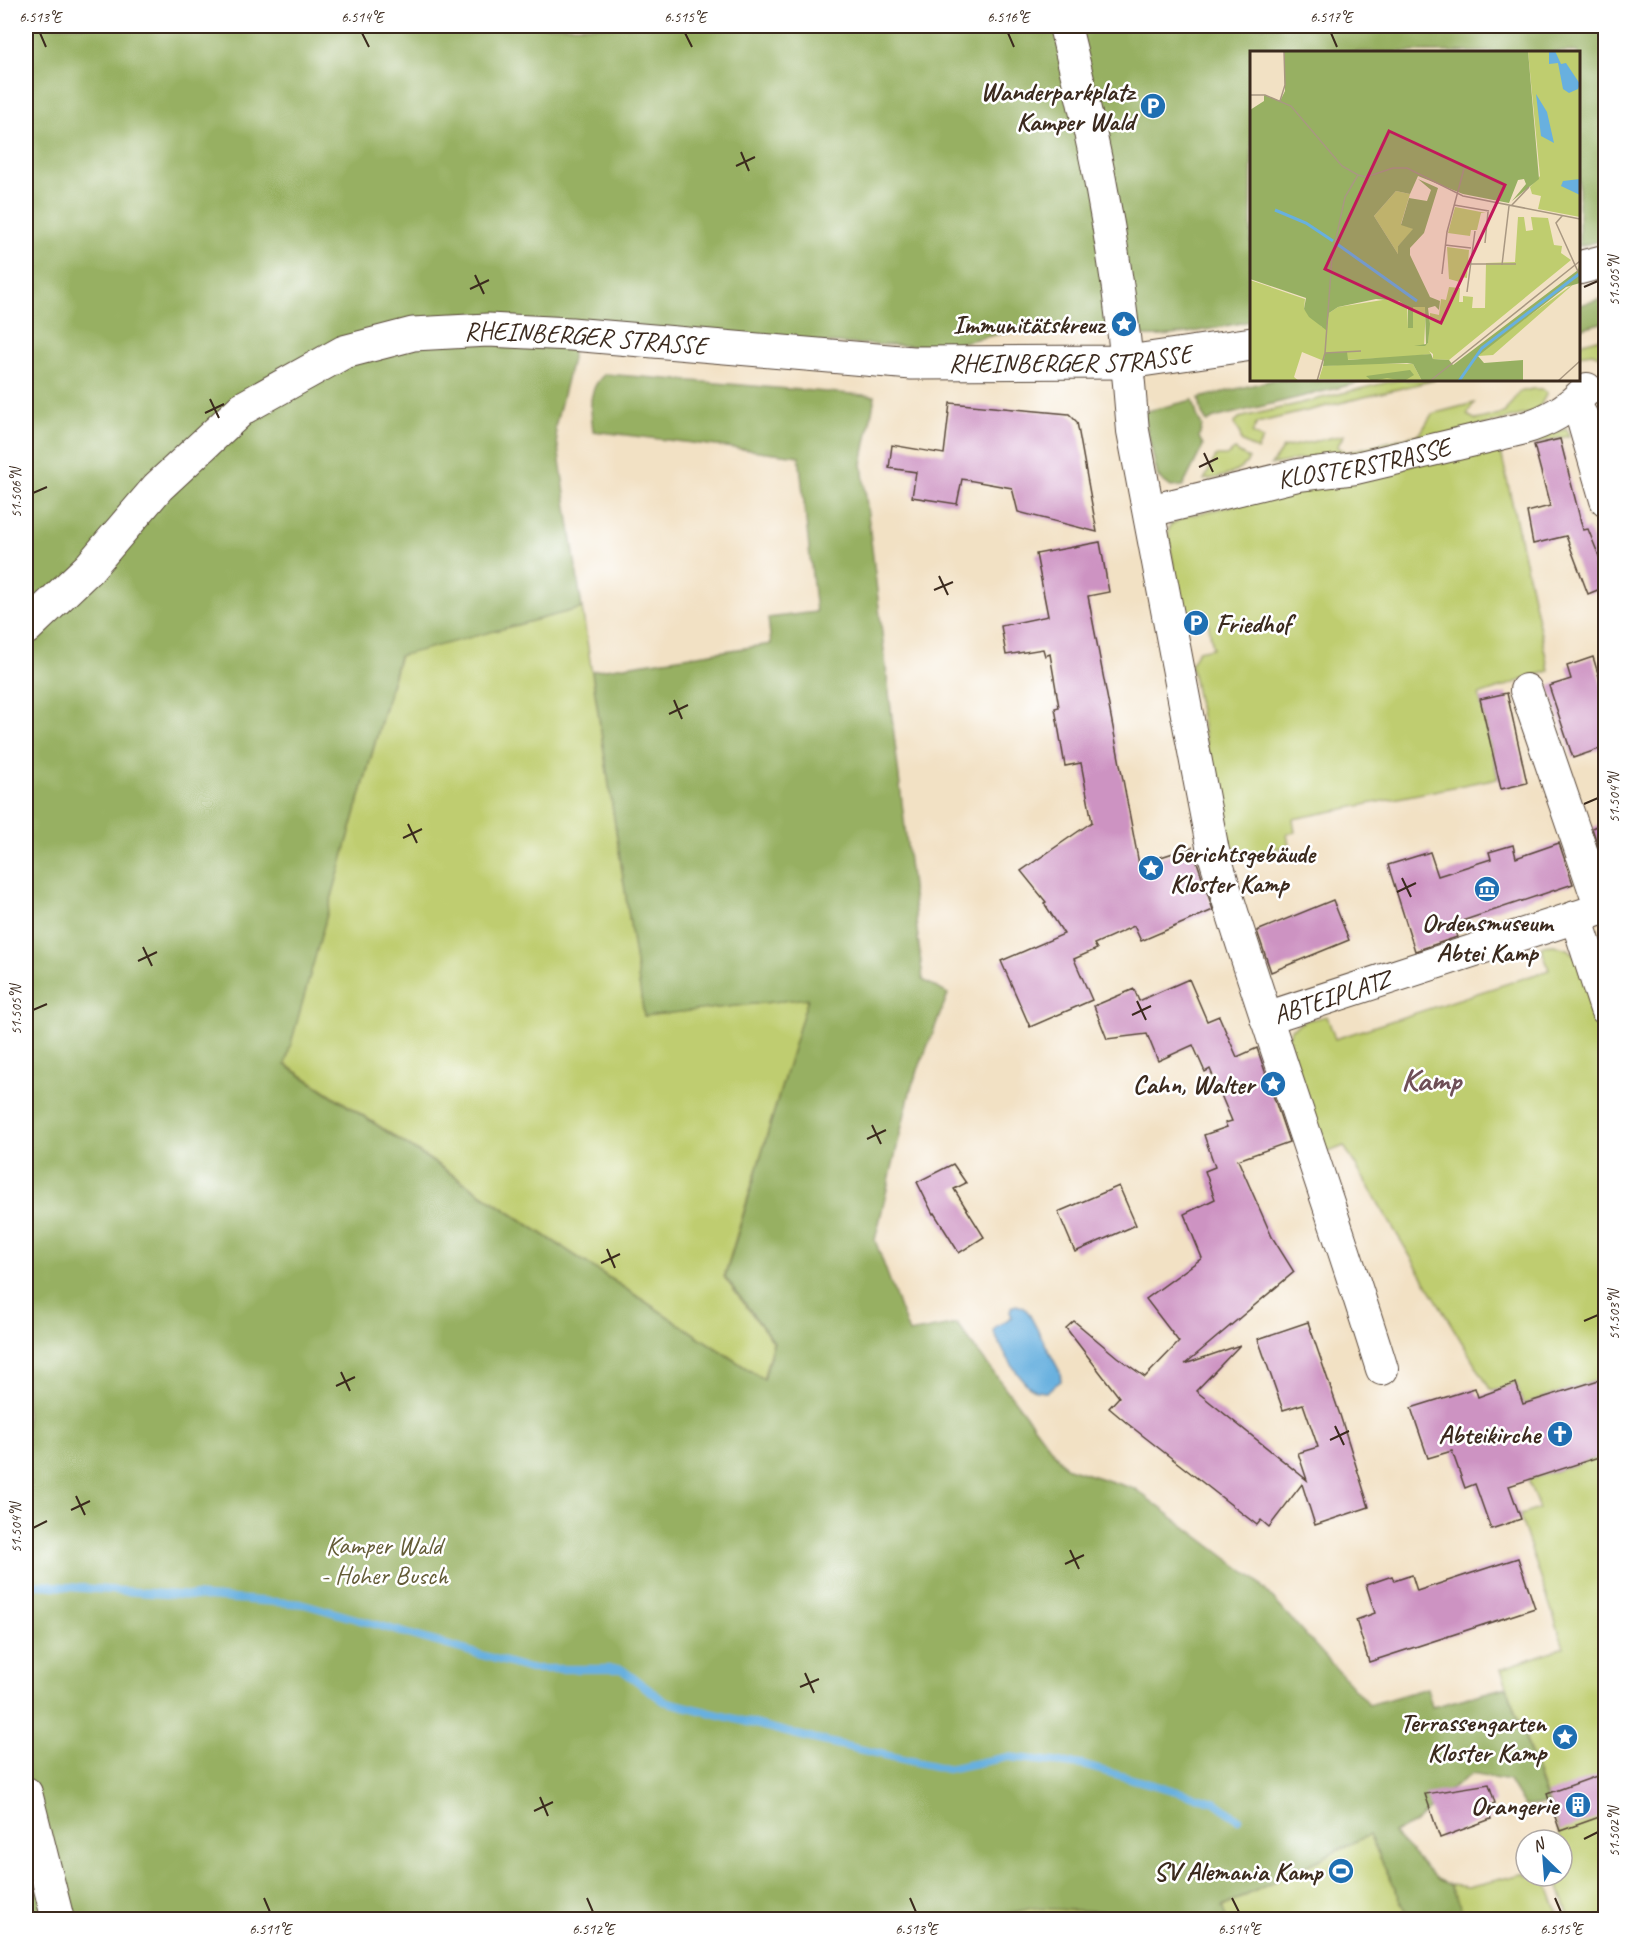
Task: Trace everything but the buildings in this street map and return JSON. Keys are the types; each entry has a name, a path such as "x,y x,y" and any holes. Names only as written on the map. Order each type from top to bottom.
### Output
{"main road":[{"path":"1580,267 1605,261"},
{"name":"RHEINBERGER STRASSE","path":"26,628 89,568 158,488 243,408 344,352 413,334 488,330 571,334 912,363 1128,362 1250,344"}],"street":[{"path":"1065,26 1102,189 1119,290 1128,362 1133,431 1213,851 1266,1018"},
{"name":"KLOSTERSTRASSE","path":"1149,511 1298,475 1356,468 1521,429 1542,423 1561,413 1580,397 1582,417 1605,500"},
{"name":"ABTEIPLATZ","path":"1382,1369 1266,1018 1601,909 1526,690"},
{"path":"1576,917 1605,1009"},
{"path":"26,1793 58,1920"}],"green space":[{"name":"Kamper Wald - Hoher Busch","path":"26,26 1605,26 1605,240 1580,246 1580,51 1250,51 1250,321 1161,336 1056,329 1027,330 943,347 571,334 572,359 555,427 582,608 399,656 285,1065 764,1380 774,1342 725,1277 808,998 644,1016 592,671 771,644 768,618 816,612 799,456 593,431 591,400 595,386 605,374 875,396 862,464 923,980 948,994 911,1088 875,1240 909,1333 957,1324 1065,1467 1135,1489 1256,1580 1369,1705 1427,1688 1432,1707 1507,1687 1548,1804 1524,1806 1509,1781 1472,1774 1447,1792 1415,1823 1393,1833 1437,1879 1450,1885 1466,1919 1410,1919 1369,1835 1222,1907 1227,1919 1149,1919 1136,1913 1032,1908 981,1920 26,1920"},
{"path":"1605,298 1605,322 1580,329 1580,305"},
{"path":"1605,337 1605,358 1592,353 1580,355 1580,344"},
{"path":"1269,381 1367,381 1214,418 1207,422 1202,414 1199,398"},
{"path":"1393,381 1431,381 1257,423 1252,433 1263,439 1257,450 1241,441 1240,432 1234,424 1239,418"},
{"path":"1542,389 1547,393 1540,406 1533,412 1355,459 1302,459 1271,465 1283,448 1344,435 1337,447 1347,452 1420,434 1432,414 1474,403 1467,415 1476,420 1504,413 1519,392"},
{"path":"1193,400 1202,426 1199,437 1203,446 1183,486 1171,487 1158,477 1143,412"},
{"path":"1567,429 1569,436 1501,452 1549,671 1479,695 1498,778 1293,819 1295,832 1287,834 1289,846 1231,858 1224,836 1191,664 1198,651 1213,648 1206,611 1181,616 1168,532 1170,525 1187,516"},
{"path":"1235,450 1249,459 1240,469 1217,478 1204,480 1216,456 1226,456"},
{"path":"582,608 644,1016 808,998 724,1277 773,1342 763,1379 285,1064 400,655"},
{"path":"1554,945 1567,949 1578,958 1605,1034 1605,1378 1523,1404 1516,1383 1498,1390 1490,1389 1344,1146 1326,1153 1288,1040 1291,1029 1304,1021 1327,1016 1335,1039 1549,970 1541,946"},
{"name":"Terrassengarten Kloster Kamp","path":"1605,1455 1605,1919 1570,1919 1559,1888 1574,1888 1574,1828 1558,1828 1501,1669 1564,1647 1520,1515 1539,1509 1528,1480"},
{"name":"SV Alemania Kamp","path":"1369,1835 1410,1919 1227,1919 1221,1908"},
{"path":"1514,1876 1514,1888 1549,1888 1560,1919 1466,1919 1450,1885 1468,1887"},
{"name":"SV Alemania Kamp","path":"1032,1908 1136,1913 1149,1919 981,1920"}],"water":[{"path":"1016,1305 1028,1312 1060,1372 1061,1381 1046,1392 1036,1391 1024,1381 1011,1364 993,1331 1012,1317 1011,1307"}],"waterway":[{"path":"26,1584 304,1604 530,1669 621,1669 664,1701 814,1739 947,1769 1008,1757 1082,1765 1215,1802 1238,1819"}],"place":[{"name":"Wanderparkplatz Kamper Wald","path":"1153,106"},
{"name":"Immunitätskreuz","path":"1124,324"},
{"name":"Friedhof","path":"1196,623"},
{"name":"Gerichtsgebäude Kloster Kamp","path":"1151,868"},
{"name":"Ordensmuseum Abtei Kamp","path":"1487,889"},
{"name":"Cahn, Walter","path":"1273,1084"},
{"name":"Abteikirche","path":"1560,1434"},
{"name":"Terrassengarten Kloster Kamp","path":"1565,1737"},
{"name":"Orangerie","path":"1578,1805"},
{"name":"SV Alemania Kamp","path":"1341,1871"}],"district":[{"name":"Kamp","path":"1431,1079"}]}
